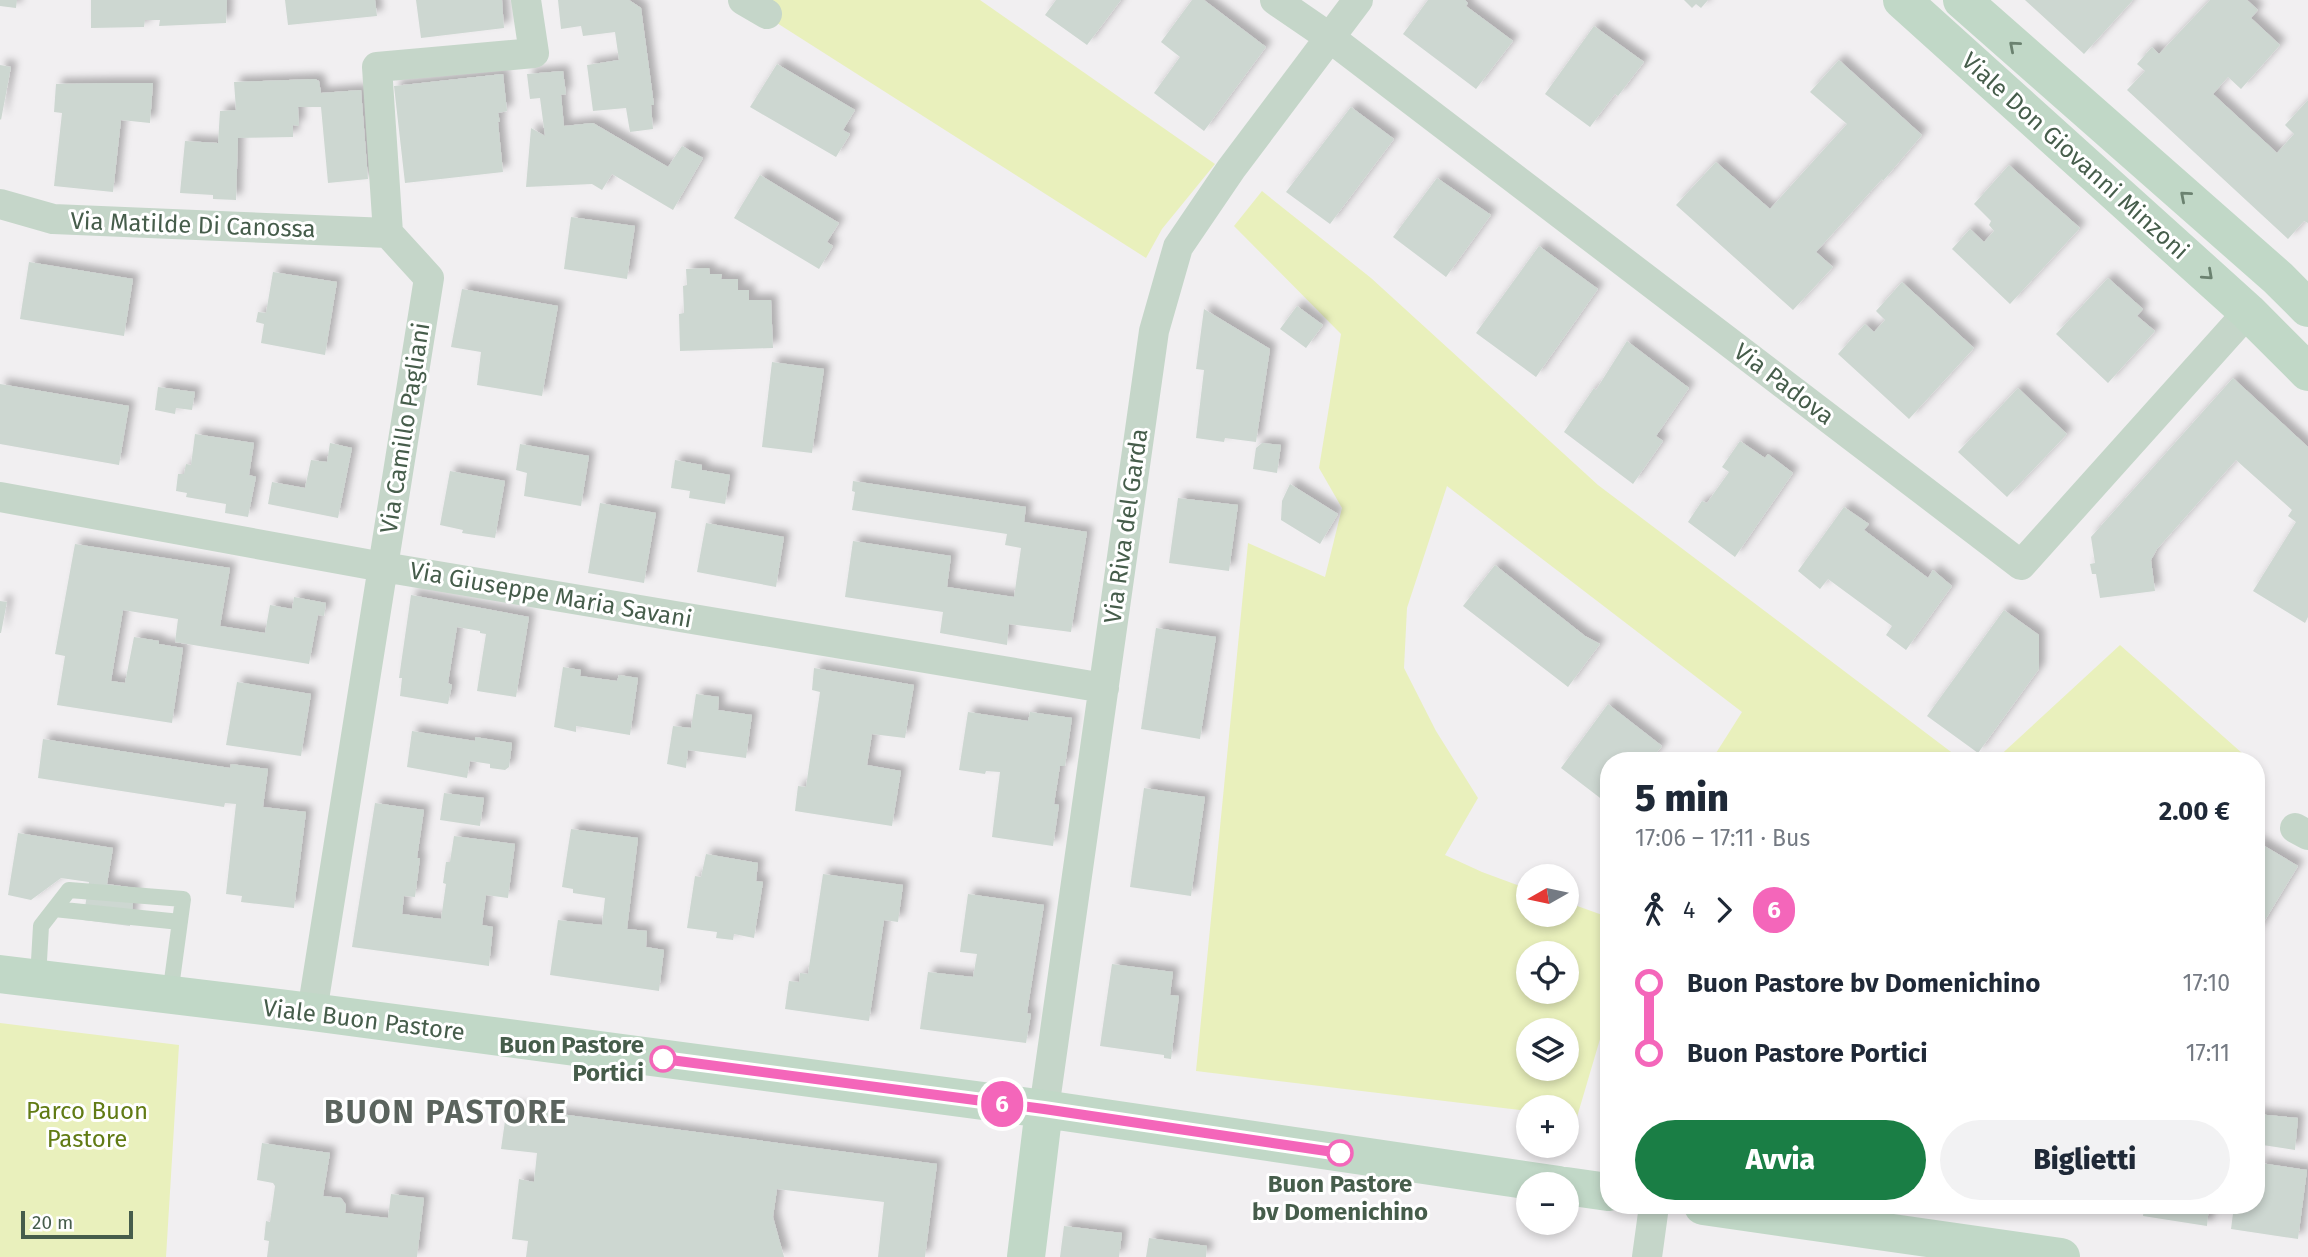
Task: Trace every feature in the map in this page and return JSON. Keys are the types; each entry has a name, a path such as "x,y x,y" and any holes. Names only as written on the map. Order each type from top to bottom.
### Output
{"street":[{"path":"388,233 377,67 534,53 526,0"},
{"name":"Via Padova","path":"1275,0 1329,37 2021,565 2248,312"},
{"name":"Via Riva del Garda","path":"1044,1109 1154,331 1178,247 1231,169 1358,0"},
{"name":"Viale Don Giovanni Minzoni","path":"1902,0 2248,312 2308,372"},
{"name":"Viale Don Giovanni Minzoni","path":"1962,0 2278,278 2308,308"},
{"name":"Via Matilde Di Canossa","path":"0,204 53,219 388,233"},
{"name":"Via Camillo Pagliani","path":"312,1012 429,278 388,233"},
{"path":"2248,312 2278,278"},
{"name":"Via Giuseppe Maria Savani","path":"0,497 383,567 1104,688"},
{"name":"Viale Buon Pastore","path":"0,974 312,1012 1044,1109 1516,1179"},
{"path":"1026,1257 1044,1109"},
{"path":"1579,1188 1600,1191"},
{"path":"1647,1257 1653,1214"},
{"path":"1759,1214 2061,1257"}],"lane":[{"path":"38,978 41,926 69,890 183,899 170,995"},
{"path":"54,909 180,922"}],"green space":[{"path":"741,0 980,0 1215,164 1162,229 1146,258"},
{"path":"1262,191 1371,278 1598,485 1951,752 1717,752 1742,712 1447,486 1407,608 1404,668 1436,731 1478,798 1445,855 1516,885 1516,928 1578,928 1579,907 1600,914 1600,1039 1579,1110 1579,1095 1516,1095 1516,1110 1196,1071 1248,543 1325,577 1342,508 1319,468 1341,334 1234,226"},
{"path":"2120,645 2241,752 2004,752"},
{"name":"Parco Buon Pastore","path":"0,1023 179,1045 166,1257 0,1257"}],"building":[{"path":"0,0 17,0 16,8 0,6"},
{"path":"91,0 227,0 226,23 159,26 160,20 145,20 144,27 91,28"},
{"path":"285,0 375,0 377,16 288,25"},
{"path":"416,0 502,0 504,28 421,38"},
{"path":"558,0 629,0 641,8 654,105 651,105 653,129 630,132 626,108 593,111 587,65 619,60 615,32 583,36 581,26 561,29"},
{"path":"1056,0 1121,0 1087,45 1045,15"},
{"path":"1192,0 1204,0 1266,47 1204,131 1154,93 1180,57 1161,42"},
{"path":"1428,0 1465,0 1468,3 1466,6 1513,41 1476,89 1403,34"},
{"path":"1684,0 1708,0 1701,8 1696,4 1692,8"},
{"path":"2025,0 2133,0 2084,54"},
{"path":"2210,0 2247,0 2258,10 2251,18 2280,45 2241,89 2228,77 2213,94 2277,153 2294,134 2285,125 2308,100 2308,223 2304,221 2288,239 2127,90 2145,71 2137,64 2152,47 2159,54"},
{"path":"1594,26 1644,62 1590,127 1545,94"},
{"path":"1839,60 1922,135 1816,252 1833,267 1793,310 1676,205 1716,162 1770,209 1847,124 1810,92"},
{"path":"777,64 855,110 843,130 850,134 836,157 750,107"},
{"path":"0,65 11,67 1,120 0,119"},
{"path":"563,71 566,94 561,95 564,126 593,123 668,167 682,146 703,158 673,210 612,174 602,190 592,184 526,187 531,128 545,136 540,98 530,99 527,74"},
{"path":"503,74 507,111 498,113 498,122 503,172 405,183 394,86"},
{"path":"319,81 321,93 361,90 368,179 328,183 321,107 298,107 299,126 293,125 293,137 238,138 236,200 213,199 213,195 180,193 185,141 218,143 220,111 236,110 234,82"},
{"path":"153,83 150,123 121,120 113,192 54,186 62,113 54,112 56,84"},
{"path":"1351,107 1394,139 1330,224 1286,192"},
{"path":"2009,165 2080,228 2010,304 1952,249 1970,229 1984,242 1994,231 1989,225 1991,221 1974,204"},
{"path":"760,175 839,223 827,242 833,246 819,269 734,218"},
{"path":"1437,178 1491,215 1446,277 1393,237"},
{"path":"571,217 635,226 627,279 564,269"},
{"path":"1539,246 1598,289 1536,377 1476,333"},
{"path":"29,262 133,279 124,336 20,319"},
{"path":"709,268 710,274 722,274 721,279 738,279 738,290 749,290 749,300 771,300 773,348 680,351 679,314 684,313 683,286 687,285 686,269"},
{"path":"273,272 337,282 325,355 261,343 264,324 256,322 258,312 266,313"},
{"path":"2108,278 2143,309 2137,316 2155,331 2108,383 2056,334"},
{"path":"1902,282 1974,348 1909,419 1838,354 1865,324 1874,332 1885,320 1876,311"},
{"path":"462,289 558,306 542,396 477,385 481,352 451,347"},
{"path":"1297,306 1323,325 1306,348 1280,329"},
{"path":"1204,309 1270,349 1256,442 1225,438 1224,442 1196,438 1204,370 1196,369"},
{"path":"1627,341 1689,388 1656,436 1663,441 1633,484 1564,432 1594,388 1596,390"},
{"path":"772,362 824,369 812,453 762,447"},
{"path":"2233,378 2308,447 2308,617 2305,623 2253,591 2296,522 2288,516 2292,510 2236,460 2157,549 2151,560 2155,591 2100,598 2096,574 2092,574 2090,564 2095,563 2091,537"},
{"path":"0,384 129,406 119,465 0,444"},
{"path":"158,387 195,392 192,410 176,408 175,414 155,410"},
{"path":"2018,388 2067,434 2007,497 1958,452"},
{"path":"195,434 254,443 249,475 256,477 248,517 225,513 226,504 186,497 187,493 176,491 178,474 184,474 186,464 191,465"},
{"path":"1740,441 1765,458 1768,454 1793,473 1735,557 1688,522 1702,501 1707,503 1729,472 1722,467"},
{"path":"330,443 352,448 338,518 268,504 272,482 305,488 311,460 327,462"},
{"path":"1262,443 1281,445 1277,473 1253,469 1256,448"},
{"path":"520,444 589,456 581,506 524,496 527,473 516,470"},
{"path":"675,460 702,465 702,470 730,475 725,504 689,498 690,491 671,488"},
{"path":"450,471 505,481 495,538 462,533 463,530 440,525"},
{"path":"853,481 1026,507 1024,522 1087,532 1071,632 1009,624 1007,645 940,633 943,612 845,597 853,541 951,556 947,587 1014,597 1021,548 1005,545 1007,534 852,510 855,492 852,491"},
{"path":"1290,484 1338,514 1320,544 1281,520 1282,501"},
{"path":"1178,498 1238,505 1229,571 1169,563"},
{"path":"600,503 656,513 644,583 588,573"},
{"path":"1844,507 1869,524 1864,530 1928,578 1933,570 1952,586 1906,650 1886,635 1892,626 1828,579 1820,589 1798,571"},
{"path":"706,523 784,537 776,587 697,572"},
{"path":"75,544 230,568 220,626 265,633 270,605 292,609 294,597 326,603 324,616 318,615 309,664 175,642 178,619 123,610 111,681 125,683 134,637 183,648 172,723 57,705 65,656 55,654"},
{"path":"1495,565 1585,636 1600,644 1568,687 1463,606"},
{"path":"411,595 529,617 516,697 477,691 486,634 457,627 448,683 452,685 448,704 400,696 402,678 399,678"},
{"path":"0,601 7,602 1,633 0,633"},
{"path":"2004,610 2039,635 2039,669 1979,752 1927,716"},
{"path":"1156,628 1216,637 1200,739 1141,729"},
{"path":"563,667 581,670 580,676 617,681 619,675 638,678 630,735 576,726 576,732 554,727"},
{"path":"814,668 914,685 905,738 872,734 867,765 901,771 892,826 795,811 798,786 806,787 820,692 812,690"},
{"path":"237,682 311,694 301,756 226,745"},
{"path":"696,694 719,697 718,710 752,715 746,758 688,750 686,768 667,764 673,726 691,728"},
{"path":"1608,704 1662,746 1657,752 1600,752 1600,798 1561,768"},
{"path":"968,712 1028,721 1030,712 1072,718 1065,766 1060,766 1054,804 1059,805 1053,846 992,837 1000,772 986,771 985,774 959,770"},
{"path":"412,731 475,741 475,737 512,743 509,767 505,770 490,768 490,764 470,761 467,778 407,767"},
{"path":"43,739 230,768 231,764 268,769 263,807 306,812 294,908 241,902 242,896 226,894 236,804 225,803 224,807 38,778"},
{"path":"1144,788 1205,797 1191,896 1130,887"},
{"path":"444,793 484,798 480,826 440,820"},
{"path":"375,803 424,810 415,897 404,896 402,914 441,919 446,862 450,862 454,836 515,844 508,898 486,895 482,925 493,927 489,966 352,947"},
{"path":"571,829 638,838 627,929 647,931 646,947 664,950 659,991 550,975 558,920 602,925 605,898 573,893 573,889 562,887"},
{"path":"18,833 113,848 107,884 135,888 130,926 83,920 89,882 61,878 31,900 8,895"},
{"path":"2265,846 2298,866 2265,920"},
{"path":"706,854 758,863 756,881 763,882 754,938 734,934 733,940 716,938 717,932 687,928 695,876 701,877"},
{"path":"823,874 903,885 898,922 884,920 869,1021 785,1009 789,981 799,982 800,973 808,974"},
{"path":"968,894 1044,905 1027,1013 1031,1014 1026,1043 920,1029 928,972 973,977 977,954 960,952"},
{"path":"1112,964 1173,972 1170,995 1179,996 1171,1059 1164,1058 1164,1055 1100,1046"},
{"path":"507,1107 937,1164 925,1257 878,1257 884,1202 777,1189 773,1217 784,1257 526,1257 528,1241 512,1239 519,1179 534,1182 537,1153 501,1149"},
{"path":"2265,1115 2298,1118 2295,1150 2265,1145"},
{"path":"262,1143 330,1153 323,1196 341,1198 346,1205 345,1213 388,1218 391,1194 424,1198 417,1257 267,1257 269,1241 264,1240 266,1221 270,1222 275,1186 273,1183 257,1180"},
{"path":"2265,1164 2307,1170 2298,1239 2231,1229 2233,1214 2265,1214"},
{"path":"2143,1214 2208,1214 2207,1226"},
{"path":"1064,1226 1122,1233 1119,1257 1060,1257"},
{"path":"1149,1238 1207,1246 1206,1257 1146,1257"}],"bus line":[{"name":"6","path":"663,1059 1044,1109 1340,1153"}],"place":[{"name":"Buon Pastore Portici","path":"663,1059"},
{"name":"Buon Pastore bv Domenichino","path":"1340,1153"}],"district":[{"name":"BUON PASTORE","path":"446,1112"}]}
